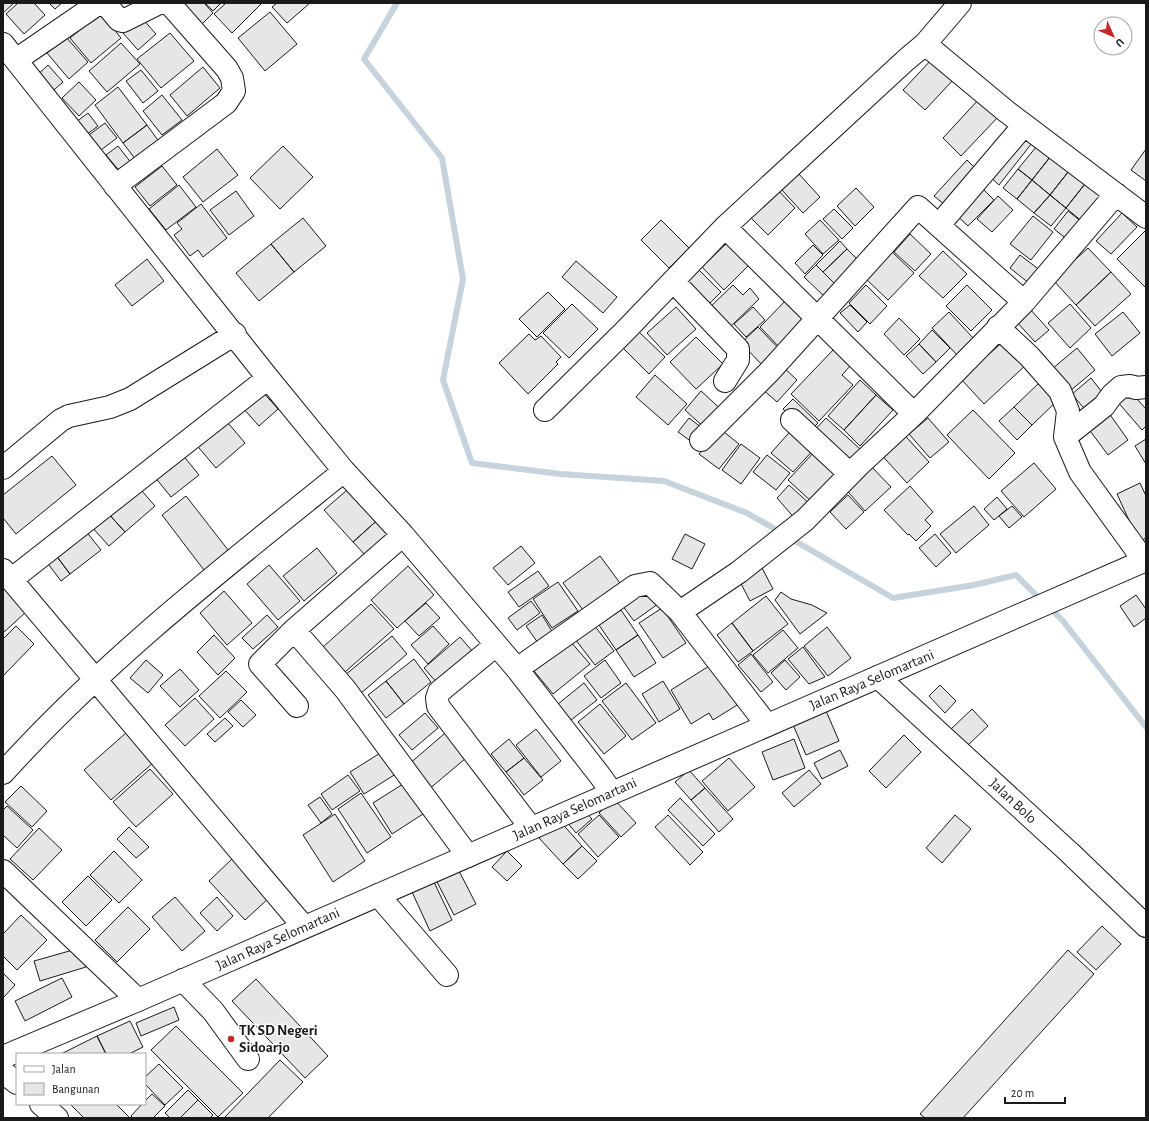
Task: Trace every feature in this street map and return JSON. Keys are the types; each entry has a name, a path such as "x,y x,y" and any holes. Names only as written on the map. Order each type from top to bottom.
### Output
{"street":[{"path":"99,3 9,52 114,186 235,334 268,378 344,471 403,535 517,669 612,793"},
{"path":"105,3 119,20 123,21 159,3"},
{"path":"114,186 226,103 234,92 232,78 226,69 169,3"},
{"path":"545,410 725,228 925,44 960,3"},
{"path":"925,44 1024,125 1146,217"},
{"path":"939,225 1024,125"},
{"path":"680,612 775,545 805,520 850,474 914,414 1024,302 1116,194"},
{"path":"701,440 770,371 918,207 1024,302"},
{"path":"725,228 914,414"},
{"path":"673,281 738,348 738,360 726,381"},
{"path":"998,327 1030,356 1060,391 1068,411 1066,437 1080,472 1144,560"},
{"path":"3,468 61,420 69,416 110,407 130,399 235,334"},
{"path":"268,378 8,575 304,927"},
{"path":"1066,437 1104,406 1112,395 1121,387 1146,387"},
{"path":"792,420 850,474"},
{"path":"3,773 34,738 95,678 229,564 344,471"},
{"path":"298,706 260,664 294,630 403,535"},
{"name":"Jalan Raya Selomartani","path":"41,1053 138,1000 1084,588 1144,560"},
{"path":"517,669 635,586 650,583 680,612 767,725"},
{"path":"294,630 345,689 468,856"},
{"path":"496,644 439,692 437,698 438,706 531,828"},
{"name":"Jalan Bolo","path":"878,677 1070,853 1146,926"},
{"path":"3,871 138,1000"},
{"path":"378,895 447,975"},
{"path":"183,980 213,1011 248,1060"},
{"name":"Jalan Raya Selomartani","path":"6,1072 16,1067"},
{"path":"42,1105 57,1118"}],"building":[{"path":"3,3 14,3 3,13"},
{"path":"18,3 34,3 45,15 24,34 6,14"},
{"path":"49,3 62,3 55,9"},
{"path":"181,3 204,3 213,13 201,25"},
{"path":"205,3 221,3 213,11"},
{"path":"226,3 262,3 232,33 214,14"},
{"path":"277,3 310,3 287,23 272,7"},
{"path":"270,12 297,44 265,71 238,38"},
{"path":"101,13 121,38 91,63 70,38"},
{"path":"140,16 156,34 138,50 122,32"},
{"path":"170,33 194,61 161,88 137,59"},
{"path":"66,37 88,62 69,79 47,53"},
{"path":"121,43 140,64 107,92 89,71"},
{"path":"932,59 954,79 925,110 903,90"},
{"path":"48,65 63,82 47,96 32,80"},
{"path":"203,67 220,88 187,116 170,95"},
{"path":"141,70 158,91 143,103 126,81"},
{"path":"79,82 96,100 79,116 62,98"},
{"path":"118,87 147,125 123,143 95,105"},
{"path":"162,95 182,120 162,135 143,111"},
{"path":"979,99 998,117 961,156 943,138"},
{"path":"88,113 98,126 86,135 76,122"},
{"path":"105,123 117,138 101,150 89,135"},
{"path":"147,125 160,143 136,160 123,143"},
{"path":"1021,133 1032,143 999,185 987,174"},
{"path":"1041,141 1054,152 1032,180 1018,169"},
{"path":"118,146 132,164 121,173 106,155"},
{"path":"283,146 313,177 280,209 250,178"},
{"path":"217,149 238,175 203,202 183,177"},
{"path":"1146,149 1146,181 1131,170"},
{"path":"1054,152 1072,167 1050,195 1032,180"},
{"path":"967,160 981,174 945,205 934,196"},
{"path":"162,166 177,185 150,206 135,187"},
{"path":"1072,167 1088,180 1066,208 1050,195"},
{"path":"1018,169 1032,180 1017,199 1003,188"},
{"path":"798,173 820,197 803,213 781,189"},
{"path":"1032,180 1050,195 1034,213 1017,199"},
{"path":"1088,180 1107,194 1084,223 1066,208"},
{"path":"179,185 196,207 166,230 149,209"},
{"path":"774,186 795,208 768,235 746,213"},
{"path":"980,186 994,200 968,226 954,213"},
{"path":"856,188 874,207 855,226 837,206"},
{"path":"236,191 254,216 229,235 210,210"},
{"path":"1050,195 1066,208 1051,226 1034,213"},
{"path":"998,196 1013,210 992,232 977,219"},
{"path":"201,204 227,238 203,257 198,250 190,256 174,235 182,229 177,223"},
{"path":"834,209 853,228 842,239 823,219"},
{"path":"1068,211 1082,222 1068,240 1054,229"},
{"path":"1122,213 1137,227 1111,254 1096,241"},
{"path":"1033,216 1053,232 1031,260 1010,244"},
{"path":"303,218 326,246 294,272 271,244"},
{"path":"661,220 689,248 669,268 641,240"},
{"path":"820,220 839,240 823,254 805,234"},
{"path":"1146,230 1146,288 1117,259"},
{"path":"910,234 931,254 915,271 894,252"},
{"path":"729,241 751,263 724,290 702,267"},
{"path":"840,241 847,249 823,272 816,265"},
{"path":"271,244 294,272 259,301 236,273"},
{"path":"813,245 823,255 805,274 795,263"},
{"path":"1088,248 1111,272 1076,305 1053,280"},
{"path":"847,249 862,264 838,287 823,272"},
{"path":"890,250 914,273 888,300 864,277"},
{"path":"943,251 967,274 943,298 919,276"},
{"path":"1020,255 1041,271 1030,284 1010,268"},
{"path":"147,259 164,281 132,306 115,285"},
{"path":"576,261 617,297 603,313 562,277"},
{"path":"816,265 838,287 826,298 804,277"},
{"path":"696,267 721,292 704,309 679,283"},
{"path":"1111,272 1131,294 1095,326 1076,305"},
{"path":"733,285 743,295 750,288 759,299 726,331 706,311"},
{"path":"866,285 887,306 870,324 849,303"},
{"path":"967,285 992,310 971,331 946,306"},
{"path":"548,292 565,309 537,337 519,319"},
{"path":"788,298 810,320 781,349 760,327"},
{"path":"572,304 598,329 569,358 543,333"},
{"path":"1070,304 1091,328 1070,348 1048,323"},
{"path":"850,305 867,322 858,332 840,313"},
{"path":"676,307 696,329 667,355 647,333"},
{"path":"753,307 765,320 746,337 734,324"},
{"path":"1029,308 1049,330 1035,342 1015,320"},
{"path":"949,312 974,339 957,355 932,328"},
{"path":"1123,312 1140,333 1112,356 1095,334"},
{"path":"899,318 920,339 904,355 884,334"},
{"path":"758,327 783,353 766,369 741,343"},
{"path":"637,330 665,357 649,374 621,346"},
{"path":"932,330 950,348 936,362 919,344"},
{"path":"529,334 535,340 541,336 561,357 556,362 558,364 528,394 499,363"},
{"path":"696,337 723,364 696,389 670,362"},
{"path":"1006,339 1028,363 984,404 961,379"},
{"path":"919,344 936,362 923,374 906,356"},
{"path":"1077,348 1095,370 1070,391 1052,369"},
{"path":"834,349 851,365 842,375 853,385 819,421 791,394"},
{"path":"781,365 797,380 777,402 761,388"},
{"path":"655,375 687,404 668,425 636,397"},
{"path":"1091,378 1105,396 1087,412 1072,394"},
{"path":"860,380 876,395 844,430 828,416"},
{"path":"1041,381 1059,399 1032,425 1014,407"},
{"path":"1128,389 1146,409 1146,426 1142,430 1116,400"},
{"path":"261,390 278,409 259,426 242,407"},
{"path":"701,391 724,412 708,431 685,410"},
{"path":"876,395 893,410 860,446 844,430"},
{"path":"793,399 818,423 808,433 783,409"},
{"path":"1014,407 1032,425 1017,440 999,421"},
{"path":"1106,409 1128,440 1108,455 1085,424"},
{"path":"973,410 1015,453 989,479 947,435"},
{"path":"223,417 245,443 216,468 194,442"},
{"path":"689,418 706,431 696,445 678,432"},
{"path":"826,418 860,449 844,466 810,435"},
{"path":"928,418 949,442 930,458 909,434"},
{"path":"795,426 817,446 793,472 771,453"},
{"path":"719,428 739,444 719,469 699,454"},
{"path":"899,429 929,462 907,483 877,450"},
{"path":"1146,439 1146,464 1135,446"},
{"path":"741,444 760,458 741,484 722,470"},
{"path":"816,450 841,473 813,503 788,480"},
{"path":"182,454 199,475 171,497 154,476"},
{"path":"767,455 790,473 776,490 753,472"},
{"path":"52,456 76,485 16,534 3,518 3,495"},
{"path":"867,462 891,487 865,511 842,485"},
{"path":"1034,463 1056,489 1024,517 1001,491"},
{"path":"1140,483 1146,496 1146,538 1139,542 1117,494"},
{"path":"136,484 155,506 125,532 106,511"},
{"path":"354,484 382,516 353,542 324,510"},
{"path":"789,485 812,506 797,521 777,498"},
{"path":"910,486 933,512 925,520 931,526 916,541 909,534 908,535 884,510"},
{"path":"848,495 864,512 846,529 830,512"},
{"path":"186,496 232,555 207,574 162,515"},
{"path":"997,497 1007,509 994,520 984,509"},
{"path":"974,506 989,525 956,553 940,534"},
{"path":"1012,506 1022,517 1009,528 999,516"},
{"path":"106,511 125,532 109,546 90,525"},
{"path":"382,516 395,529 366,556 353,542"},
{"path":"85,530 101,550 70,574 55,554"},
{"path":"685,534 705,544 692,569 672,559"},
{"path":"935,534 951,553 936,567 919,548"},
{"path":"521,546 535,563 508,585 493,568"},
{"path":"317,548 337,573 304,601 283,576"},
{"path":"55,554 70,574 61,581 46,561"},
{"path":"600,556 620,583 583,610 563,583"},
{"path":"760,564 773,589 750,601 737,576"},
{"path":"269,565 300,601 278,620 247,584"},
{"path":"408,566 434,595 397,628 371,600"},
{"path":"538,571 549,586 519,607 508,592"},
{"path":"558,582 578,611 552,628 533,599"},
{"path":"3,587 26,612 3,633"},
{"path":"647,588 658,604 634,621 622,605"},
{"path":"224,591 252,623 227,645 200,613"},
{"path":"781,592 791,599 812,605 827,613 800,634 775,600"},
{"path":"1136,595 1146,609 1146,618 1134,627 1120,606"},
{"path":"766,596 788,624 753,651 732,623"},
{"path":"531,601 540,613 517,630 508,618"},
{"path":"426,603 440,618 419,636 405,621"},
{"path":"371,604 394,629 345,672 323,647"},
{"path":"662,608 686,643 663,658 639,623"},
{"path":"621,610 638,635 616,650 599,625"},
{"path":"267,615 278,627 253,649 242,638"},
{"path":"542,615 553,633 538,643 526,626"},
{"path":"732,623 753,651 738,662 717,635"},
{"path":"594,625 614,651 595,665 575,639"},
{"path":"16,626 34,644 3,676 3,639"},
{"path":"433,626 449,644 428,664 411,645"},
{"path":"827,627 851,658 828,676 804,646"},
{"path":"783,630 798,648 768,673 753,655"},
{"path":"214,635 235,658 218,675 197,652"},
{"path":"638,635 656,663 634,677 616,650"},
{"path":"392,636 407,654 360,694 344,676"},
{"path":"460,637 474,653 438,684 424,668"},
{"path":"570,641 590,664 553,694 534,671"},
{"path":"803,647 825,677 809,684 788,659"},
{"path":"751,654 773,682 761,692 738,665"},
{"path":"414,659 431,682 404,704 386,681"},
{"path":"146,660 163,675 148,693 130,678"},
{"path":"605,660 621,683 601,698 584,676"},
{"path":"785,660 800,677 786,690 771,673"},
{"path":"717,661 742,702 713,720 709,713 691,724 671,690"},
{"path":"180,669 199,690 180,707 160,686"},
{"path":"226,671 247,692 220,718 199,696"},
{"path":"386,681 404,704 386,718 368,695"},
{"path":"663,681 680,709 659,722 642,694"},
{"path":"584,683 597,700 571,720 558,704"},
{"path":"626,683 656,723 632,740 602,701"},
{"path":"940,685 956,701 945,713 929,696"},
{"path":"195,698 214,719 185,746 165,725"},
{"path":"241,700 256,715 243,727 228,712"},
{"path":"600,704 626,736 604,754 578,722"},
{"path":"824,706 839,741 806,755 791,720"},
{"path":"972,709 988,726 967,746 951,729"},
{"path":"425,713 438,728 412,750 399,735"},
{"path":"225,718 233,726 215,742 207,734"},
{"path":"451,728 472,753 428,790 408,765"},
{"path":"536,729 561,761 541,777 516,745"},
{"path":"127,732 154,762 111,800 84,770"},
{"path":"904,735 921,752 886,788 869,771"},
{"path":"509,739 524,758 506,772 491,754"},
{"path":"794,739 805,768 773,780 762,752"},
{"path":"385,750 399,772 364,794 350,772"},
{"path":"840,750 848,766 822,779 814,763"},
{"path":"524,758 543,780 524,795 506,772"},
{"path":"729,758 755,787 728,811 702,781"},
{"path":"150,769 173,794 136,827 113,802"},
{"path":"689,770 705,788 691,800 675,782"},
{"path":"809,770 821,784 794,807 782,793"},
{"path":"348,775 360,791 332,810 321,794"},
{"path":"403,784 423,814 392,834 373,803"},
{"path":"21,786 47,811 32,827 5,802"},
{"path":"705,788 733,819 719,832 691,800"},
{"path":"361,793 391,837 367,853 338,809"},
{"path":"320,797 332,814 321,823 308,805"},
{"path":"680,798 715,834 703,846 668,810"},
{"path":"614,799 636,823 621,837 599,813"},
{"path":"7,806 33,830 17,848 3,835 3,810"},
{"path":"582,808 592,819 576,833 566,821"},
{"path":"335,814 365,861 333,882 303,835"},
{"path":"599,815 619,837 598,857 578,834"},
{"path":"668,815 703,852 690,865 655,827"},
{"path":"955,815 971,829 942,863 926,848"},
{"path":"559,820 582,846 563,864 539,838"},
{"path":"129,827 149,847 136,858 117,839"},
{"path":"39,828 62,850 33,880 10,859"},
{"path":"582,846 597,861 578,879 563,864"},
{"path":"114,851 142,880 119,903 90,875"},
{"path":"507,851 522,866 507,881 492,867"},
{"path":"234,857 270,897 245,920 209,881"},
{"path":"458,869 476,904 454,915 436,880"},
{"path":"88,876 112,900 86,926 62,902"},
{"path":"434,882 452,920 430,931 412,892"},
{"path":"175,897 205,931 182,951 152,917"},
{"path":"217,897 233,916 217,931 200,913"},
{"path":"128,907 150,929 117,962 95,940"},
{"path":"21,915 47,940 17,970 3,956 3,934"},
{"path":"1102,926 1121,944 1096,970 1077,952"},
{"path":"80,948 86,967 40,981 34,961"},
{"path":"1068,950 1094,974 963,1118 925,1118 920,1114"},
{"path":"3,973 15,985 3,998"},
{"path":"62,978 72,997 25,1021 15,1001"},
{"path":"256,979 328,1056 305,1078 232,1001"},
{"path":"174,1007 179,1020 141,1036 136,1023"},
{"path":"130,1021 143,1047 131,1053 106,1053 97,1036"},
{"path":"176,1026 243,1093 218,1117 151,1050"},
{"path":"97,1036 106,1053 63,1053"},
{"path":"280,1060 303,1082 268,1118 224,1118"},
{"path":"159,1064 183,1088 165,1105 146,1085 146,1076"},
{"path":"188,1090 198,1100 180,1118 170,1118 165,1113"},
{"path":"152,1094 165,1106 153,1118 133,1118 131,1116 141,1105 146,1105 146,1100"},
{"path":"198,1100 213,1115 210,1118 180,1118"},
{"path":"71,1105 117,1105 130,1118 84,1118"}],"waterway":[{"path":"397,3 364,59 442,158 463,279 443,380 472,463 561,474 664,481 747,513 782,533"},
{"path":"790,538 893,598 974,585 1016,575 1042,601"},
{"path":"1049,607 1063,621 1146,727"}],"place":[{"name":"TK SD Negeri Sidoarjo","path":"231,1039"}]}
